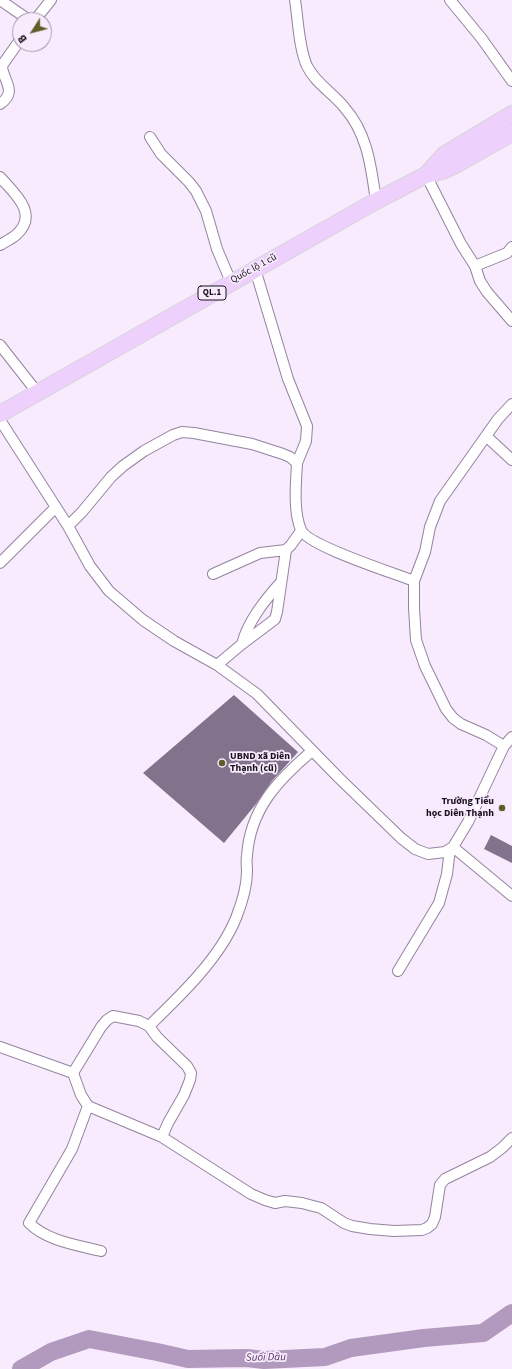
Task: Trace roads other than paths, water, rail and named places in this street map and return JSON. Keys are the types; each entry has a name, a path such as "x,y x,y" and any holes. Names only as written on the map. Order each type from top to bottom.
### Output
{"main road":[{"name":"Quốc lộ 1 cũ","path":"426,175 444,155 512,114"},
{"name":"Quốc lộ 1 cũ","path":"0,414 376,201 426,175 445,170 512,133"}],"street":[{"path":"0,0 17,12"},
{"path":"41,12 51,0"},
{"path":"296,0 303,53 306,64 319,81 355,119 366,146 370,161 376,201"},
{"path":"450,0 482,39 512,81"},
{"path":"0,104 6,98 9,88 2,68 12,51"},
{"path":"150,137 161,154 190,182 196,191 206,211 217,249 231,282"},
{"path":"426,175 461,244 475,266 480,281 487,292 512,321"},
{"path":"0,177 22,202 26,214 25,221 16,234 0,246"},
{"path":"475,266 507,253 512,247"},
{"path":"254,269 288,379 307,426 306,441 297,463 297,518 301,532 319,544 365,563 414,580"},
{"path":"0,345 37,392"},
{"path":"504,746 486,735 462,724 453,718 446,709 425,666 416,640 414,580 425,552 430,527 440,501 486,436 512,404"},
{"path":"0,420 68,526 90,566 109,591 143,620 174,641 217,665 257,694 312,751 401,838 415,849 428,854 445,852 452,848"},
{"path":"68,526 82,512 111,477 123,466 144,450 182,432 194,432 252,444 283,454 290,457 297,463"},
{"path":"486,436 512,460"},
{"path":"0,563 56,508"},
{"path":"217,665 274,619 277,612 286,550 301,532"},
{"path":"213,574 260,553 286,550"},
{"path":"242,644 245,632 251,622 281,581"},
{"path":"398,971 439,903 452,848 468,822 504,746 512,737"},
{"path":"149,1026 192,982 230,933 245,892 248,872 246,856 258,811 278,782 290,769 312,751"},
{"path":"452,848 512,896"},
{"path":"73,1072 106,1020 113,1016 122,1017 139,1021 149,1026 157,1037 187,1066 191,1074 184,1095 162,1137"},
{"path":"0,1047 73,1072"},
{"path":"73,1072 81,1095 88,1106 162,1137 251,1194 275,1203 302,1203 321,1208 344,1223 370,1230 394,1231 422,1230 427,1228 432,1224 435,1217 440,1185 446,1179 490,1157 512,1138"},
{"path":"88,1106 72,1149 29,1223 36,1230 54,1238 101,1251"}],"waterway":[{"name":"Suối Dầu","path":"21,1369 51,1352 89,1339 188,1359 247,1358 264,1360 325,1357 351,1348 424,1338 483,1333 512,1313"}],"place":[{"name":"UBND xã Diên Thạnh (cũ)","path":"222,763"},
{"name":"Trường Tiểu học Diên Thạnh","path":"502,808"}]}
